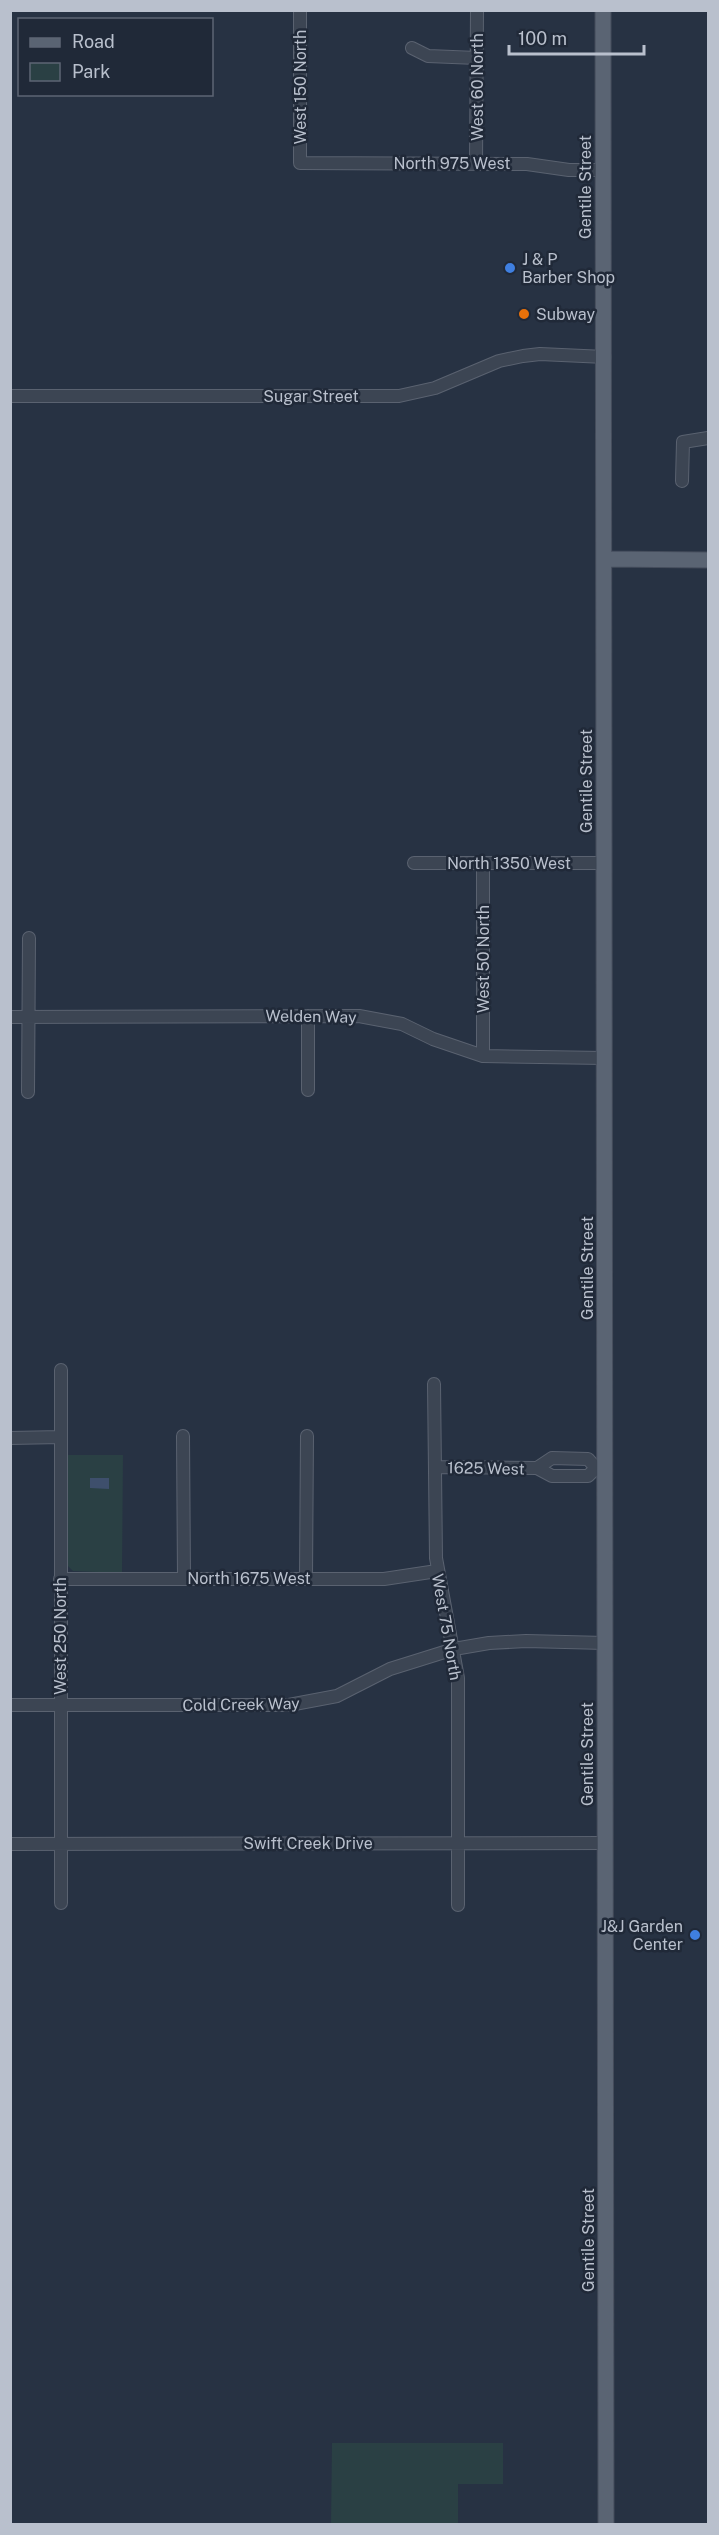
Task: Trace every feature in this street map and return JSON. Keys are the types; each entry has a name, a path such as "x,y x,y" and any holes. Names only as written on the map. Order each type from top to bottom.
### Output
{"main road":[{"name":"Gentile Street","path":"603,10 604,1058 600,1468 605,1643 606,2524"},
{"path":"605,559 708,560"}],"street":[{"name":"West 150 North","path":"300,10 300,163"},
{"name":"West 60 North","path":"476,164 477,10"},
{"path":"412,48 428,56 477,58"},
{"name":"North 975 West","path":"300,163 527,164 569,170 603,170"},
{"name":"Sugar Street","path":"10,396 399,396 435,388 499,362 523,356 540,354 605,357"},
{"path":"682,482 683,442 708,438"},
{"name":"North 1350 West","path":"414,863 604,863"},
{"name":"West 50 North","path":"483,863 483,1056"},
{"path":"28,1092 29,938"},
{"path":"308,1016 308,1090"},
{"name":"Welden Way","path":"10,1017 359,1016 402,1024 433,1039 483,1056 604,1058"},
{"name":"West 250 North","path":"61,1903 62,1370"},
{"name":"West 75 North","path":"434,1384 437,1570 458,1678 458,1905"},
{"path":"183,1436 184,1578"},
{"path":"306,1578 307,1436"},
{"path":"10,1438 61,1437"},
{"name":"1625 West","path":"435,1467 537,1468 552,1476 588,1476 600,1468 588,1459 552,1458 537,1468"},
{"name":"North 1675 West","path":"60,1579 384,1579 437,1570"},
{"name":"Cold Creek Way","path":"10,1705 298,1704 337,1696 390,1669 454,1649 489,1643 526,1641 605,1643"},
{"name":"Swift Creek Drive","path":"10,1844 605,1843"}],"green space":[{"path":"67,1455 123,1455 122,1573 73,1571 67,1565"},
{"path":"332,2443 503,2443 503,2484 458,2484 458,2524 331,2524"}],"water":[{"path":"90,1478 109,1478 109,1489 90,1488"}],"place":[{"name":"J & P Barber Shop","path":"510,268"},
{"name":"Subway","path":"524,314"},
{"name":"J&J Garden Center","path":"695,1935"}]}
